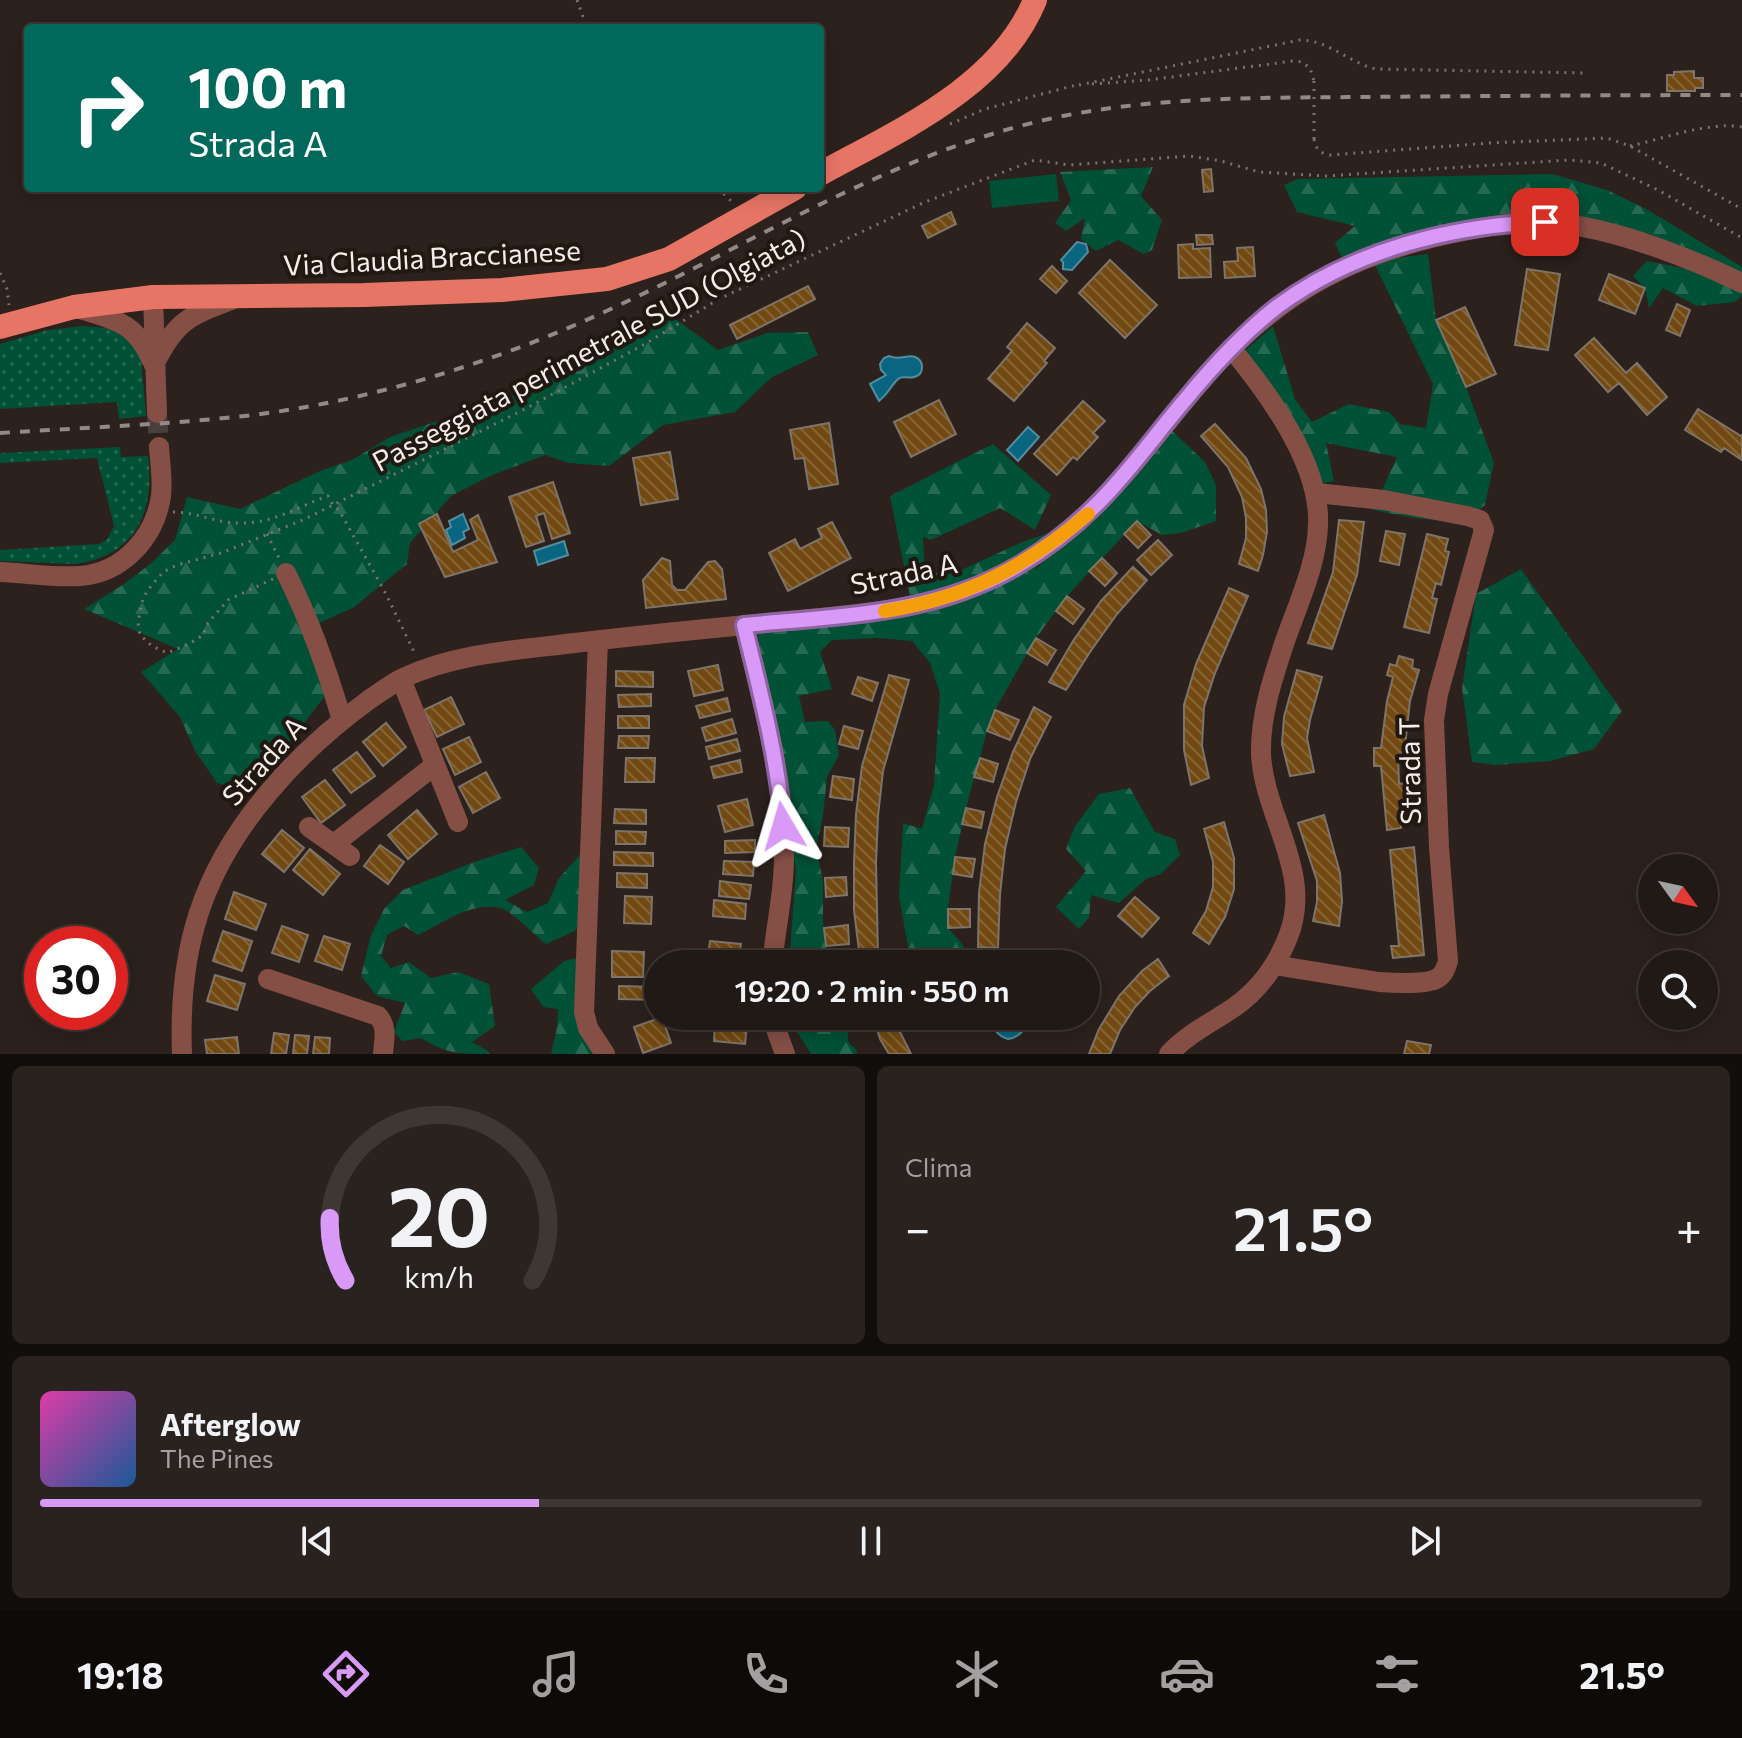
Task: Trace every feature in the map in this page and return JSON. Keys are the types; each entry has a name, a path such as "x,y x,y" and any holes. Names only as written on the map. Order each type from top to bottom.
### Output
{"main road":[{"path":"824,172 941,106 965,88 1009,42 1029,15 1035,0"},
{"name":"Via Claudia Braccianese","path":"4,326 74,307 153,297 502,290 607,279 669,259 788,192"}],"street":[{"name":"Strada A","path":"182,1054 180,1011 185,967 195,923 224,855 258,805 293,765 342,720 401,679 472,656 598,640 864,614 916,605 973,588 1013,568 1063,534 1097,505 1231,348 1260,321 1321,279 1378,253 1436,237 1505,224 1562,223 1595,229 1674,254 1742,283"},
{"path":"153,297 157,413"},
{"path":"154,365 179,326 197,313 242,297"},
{"path":"74,307 123,323 145,344 154,365"},
{"path":"1169,1054 1193,1032 1243,1000 1265,977 1291,928 1296,899 1289,855 1265,785 1262,736 1276,670 1313,559 1318,526 1316,493 1280,416 1231,348"},
{"path":"0,572 78,576 117,564 134,552 148,533 157,513 162,487 159,447"},
{"name":"Strada T","path":"1274,965 1395,982 1436,979 1444,972 1448,961 1434,720 1438,694 1483,536 1483,524 1475,517 1384,500 1316,493"},
{"path":"286,573 323,656 342,720"},
{"path":"744,625 771,739 783,814 785,851 774,950"},
{"path":"598,640 584,1012 588,1028 605,1054"},
{"path":"401,679 458,822"},
{"path":"309,827 342,850 435,765"},
{"path":"268,979 378,1016 385,1029 383,1054"},
{"path":"777,1030 783,1054"}],"path":[{"path":"577,0 586,24"},
{"path":"944,126 985,109 1079,85 1300,40 1322,44 1376,69 1584,73"},
{"path":"1079,85 1302,62 1310,68 1314,81 1314,139 1318,151 1330,155 1607,138 1630,146 1742,209"},
{"path":"1630,146 1713,126 1730,124 1742,127"},
{"name":"Passeggiata perimetrale SUD (Olgiata)","path":"286,573 228,600 208,623 203,635 189,644 167,653 152,646 140,635 138,622 142,602 163,572 221,553 333,505 525,409 645,344 719,299 925,202 1035,160 1069,165 1189,156 1292,176 1569,160 1601,163 1658,190 1742,238"},
{"path":"0,273 10,308 4,326"},
{"path":"157,513 196,513 208,519 243,523 265,521 328,496 386,594 423,670"},
{"path":"267,534 286,573"}],"green space":[{"path":"1153,167 1141,196 1162,220 1152,250 1144,254 1118,240 1096,251 1081,239 1085,218 1066,231 1055,223 1071,200 1060,172"},
{"path":"1056,174 1059,201 992,208 989,181"},
{"path":"1552,174 1607,190 1648,210 1742,267 1742,295 1735,302 1697,306 1663,288 1649,308 1645,288 1633,276 1647,261 1697,271 1557,219 1342,258 1335,243 1355,226 1297,212 1284,185 1298,179"},
{"path":"1428,254 1436,320 1466,387 1494,463 1485,505 1462,523 1373,510 1397,457 1326,443 1334,481 1320,484 1241,354 1273,326 1295,399 1312,422 1349,404 1389,412 1400,424 1426,428 1433,384 1373,261"},
{"path":"674,318 718,350 767,333 808,332 818,355 772,377 735,412 663,425 609,466 569,463 545,455 490,476 451,496 410,543 407,564 353,608 305,629 320,656 324,697 252,792 217,783 195,751 180,717 141,672 178,649 84,609 124,584 175,540 187,497 240,509 320,471 352,460 390,437 515,395"},
{"path":"83,326 117,329 126,334 141,357 146,416 119,419 117,402 0,409 0,344 48,330"},
{"path":"1167,426 1205,462 1216,485 1216,521 1181,533 1162,535 1137,521 1067,596 1036,638 995,710 966,808 948,909 948,928 964,950 909,950 899,896 903,823 922,829 934,785 940,693 930,663 912,641 878,638 832,640 820,652 832,689 799,696 805,722 828,721 835,730 839,755 827,777 816,846 823,882 827,950 790,950 796,870 757,630 913,611 890,496 993,444 1051,495 1035,530 1000,508 931,540 923,537 925,574 959,571 1051,532 1035,570 1138,466"},
{"path":"120,447 121,457 148,456 148,495 144,512 127,541 97,559 76,564 0,561 0,550 99,544 107,540 114,526 97,458 0,463 0,453"},
{"path":"1521,569 1622,711 1594,749 1550,761 1496,765 1472,762 1462,688 1476,594"},
{"path":"1130,788 1155,832 1175,839 1180,855 1161,874 1146,879 1119,903 1091,895 1089,918 1079,929 1056,907 1086,871 1066,849 1075,826 1099,794"},
{"path":"521,847 539,868 534,885 505,900 527,912 548,903 559,878 579,856 597,893 575,931 546,944 505,910 490,907 468,910 418,935 404,926 387,935 381,956 391,968 409,962 431,978 458,972 489,984 495,1026 472,1042 489,1054 454,1052 421,1038 402,1041 394,1032 405,1003 377,996 361,976 371,935 384,909 403,890"},
{"path":"582,957 600,1054 551,1054 558,1009 543,1007 531,989 564,961"},
{"path":"796,1030 847,1030 848,1041 857,1051 857,1054 811,1054"}],"water":[{"path":"1077,242 1086,244 1088,252 1072,270 1063,269 1061,260"},
{"path":"889,356 915,357 922,365 921,371 917,376 898,379 879,401 870,384 886,375 880,364"},
{"path":"1028,427 1039,437 1018,461 1007,450"},
{"path":"463,514 469,529 463,532 465,538 452,545 446,530 451,527 449,521"},
{"path":"564,541 568,555 538,565 534,551"},
{"path":"996,1030 1023,1030 1008,1039"}],"building":[{"path":"1694,71 1694,78 1703,78 1703,88 1667,91 1667,75"},
{"path":"1211,169 1213,191 1204,192 1202,170"},
{"path":"951,212 956,224 928,238 922,226"},
{"path":"1196,235 1212,235 1213,244 1197,245"},
{"path":"1193,244 1193,249 1210,248 1211,277 1179,278 1178,245"},
{"path":"1253,247 1255,276 1225,278 1224,262 1238,261 1237,248"},
{"path":"1110,260 1157,305 1125,338 1079,293"},
{"path":"1052,266 1067,281 1056,293 1040,279"},
{"path":"1527,269 1560,274 1548,350 1515,345"},
{"path":"1609,274 1645,288 1635,314 1599,300"},
{"path":"808,286 815,299 737,339 730,325"},
{"path":"1677,304 1690,310 1680,336 1666,330"},
{"path":"1465,307 1496,374 1466,387 1436,320"},
{"path":"1027,323 1055,348 1044,361 1047,363 1014,401 988,379 1012,351 1007,347"},
{"path":"1594,338 1626,373 1637,363 1667,397 1647,415 1619,383 1608,392 1575,355"},
{"path":"939,400 956,434 911,457 894,422"},
{"path":"1083,401 1105,421 1093,433 1098,437 1077,460 1073,457 1057,475 1034,454"},
{"path":"1698,409 1742,435 1742,460 1724,448 1721,452 1685,430"},
{"path":"829,423 838,484 809,489 804,458 795,459 790,430"},
{"path":"1215,424 1246,458 1261,489 1267,532 1258,571 1239,564 1246,538 1242,497 1228,467 1201,436"},
{"path":"670,452 678,499 641,505 633,458"},
{"path":"553,482 570,533 552,539 544,513 536,516 544,541 526,547 509,497"},
{"path":"437,514 453,552 478,540 470,520 478,515 497,562 445,577 419,524"},
{"path":"1339,520 1364,522 1357,575 1332,649 1308,643 1333,572"},
{"path":"1137,521 1151,535 1138,548 1124,534"},
{"path":"832,522 851,558 788,591 769,553 795,539 800,549 822,538 818,529"},
{"path":"1386,531 1405,534 1399,565 1380,561"},
{"path":"1427,534 1448,539 1445,551 1449,552 1441,585 1436,583 1432,598 1437,599 1429,633 1404,627"},
{"path":"1158,540 1172,555 1151,575 1137,560"},
{"path":"662,558 670,561 672,585 677,590 685,590 708,562 715,561 722,569 726,599 646,608 643,580"},
{"path":"1102,558 1117,573 1105,586 1089,571"},
{"path":"1133,567 1147,580 1117,614 1066,690 1049,682 1101,601"},
{"path":"1229,588 1248,596 1204,707 1202,746 1209,778 1191,785 1184,750 1184,705 1196,664"},
{"path":"1067,596 1084,609 1073,624 1056,611"},
{"path":"1036,638 1056,650 1047,665 1027,653"},
{"path":"1399,656 1413,660 1412,668 1419,670 1410,701 1404,754 1398,754 1399,784 1404,783 1407,820 1401,821 1401,828 1387,830 1381,766 1374,766 1374,748 1381,748 1393,677 1387,675 1390,664 1396,666"},
{"path":"718,665 723,690 694,696 688,671"},
{"path":"1297,670 1322,677 1307,738 1314,772 1290,776 1282,744 1284,717"},
{"path":"616,671 653,672 653,687 616,686"},
{"path":"889,675 909,680 883,771 876,863 878,950 859,950 854,910 856,814 862,766"},
{"path":"858,677 878,683 872,701 852,694"},
{"path":"651,694 651,706 619,707 618,695"},
{"path":"451,697 464,724 437,737 424,710"},
{"path":"727,698 730,711 700,718 696,706"},
{"path":"1034,707 1051,717 1030,759 1005,849 998,948 978,947 979,893 985,844 1013,752"},
{"path":"995,710 1019,720 1010,740 987,731"},
{"path":"618,716 649,716 649,728 618,728"},
{"path":"732,719 736,733 706,741 702,728"},
{"path":"386,723 406,747 383,766 363,742"},
{"path":"844,726 863,731 858,749 839,744"},
{"path":"619,736 649,736 648,748 618,748"},
{"path":"469,737 481,762 455,775 443,749"},
{"path":"737,739 740,751 709,759 706,747"},
{"path":"357,752 375,776 351,793 333,770"},
{"path":"626,758 655,758 654,782 625,782"},
{"path":"980,758 998,764 993,782 974,777"},
{"path":"740,760 742,772 714,778 711,767"},
{"path":"486,772 500,798 473,813 459,787"},
{"path":"833,776 854,779 852,800 830,797"},
{"path":"325,780 345,805 321,823 302,797"},
{"path":"747,799 753,825 725,832 718,806"},
{"path":"966,808 984,812 981,828 962,824"},
{"path":"615,809 646,810 646,824 614,823"},
{"path":"417,810 437,834 408,859 388,835"},
{"path":"1324,815 1340,873 1342,901 1339,926 1313,921 1317,881 1298,823"},
{"path":"1224,822 1234,858 1234,889 1225,917 1209,944 1193,933 1206,911 1213,887 1213,862 1204,829"},
{"path":"825,827 849,828 848,847 824,846"},
{"path":"282,830 304,848 284,872 262,854"},
{"path":"616,831 646,832 645,844 616,844"},
{"path":"755,840 755,852 725,853 725,841"},
{"path":"380,845 404,862 388,884 364,866"},
{"path":"1414,847 1424,955 1393,958 1391,946 1399,946 1390,850"},
{"path":"310,849 340,874 323,895 293,870"},
{"path":"614,852 653,853 653,866 614,865"},
{"path":"955,857 975,859 972,877 953,874"},
{"path":"724,861 754,862 753,876 723,874"},
{"path":"617,873 647,874 647,888 617,887"},
{"path":"846,877 847,895 826,897 825,878"},
{"path":"720,881 751,885 749,899 719,896"},
{"path":"234,892 266,904 256,930 225,919"},
{"path":"625,896 652,897 651,924 624,923"},
{"path":"1135,897 1159,918 1142,937 1118,916"},
{"path":"714,900 746,904 745,919 713,916"},
{"path":"948,909 970,909 970,927 948,928"},
{"path":"848,925 849,944 826,946 824,928"},
{"path":"282,926 308,935 299,962 272,953"},
{"path":"223,931 252,941 242,971 213,961"},
{"path":"324,936 350,944 342,970 315,961"},
{"path":"710,941 741,944 740,950 709,950"},
{"path":"612,951 644,952 643,977 612,977"},
{"path":"1158,959 1169,976 1135,1007 1120,1030 1110,1054 1089,1054 1099,1030 1119,996"},
{"path":"215,975 245,984 237,1010 207,1001"},
{"path":"619,986 644,987 644,1000 619,999"},
{"path":"644,1023 644,1030 666,1030 671,1043 643,1053 634,1027"},
{"path":"715,1030 746,1030 745,1044 714,1041"},
{"path":"877,1030 899,1030 911,1054 889,1054"},
{"path":"274,1033 289,1035 286,1054 271,1054"},
{"path":"295,1035 309,1036 307,1054 293,1054"},
{"path":"237,1037 239,1054 207,1054 205,1040"},
{"path":"315,1037 330,1038 329,1054 313,1054"},
{"path":"1407,1041 1431,1045 1429,1054 1404,1054"}],"tunnel":[{"path":"157,413 159,447"}],"railway":[{"path":"0,433 235,417 322,404 408,384 493,357 575,325 905,166 962,144 1062,116 1147,104 1233,99 1742,95"}],"slow traffic":[{"path":"885,611 973,588 1026,561 1088,514"}],"route":[{"path":"783,826 771,739 744,625 864,614 916,605 973,588 1000,575 1051,543 1097,505 1231,348 1267,315 1302,290 1360,260 1412,243 1485,227 1545,222"}]}
